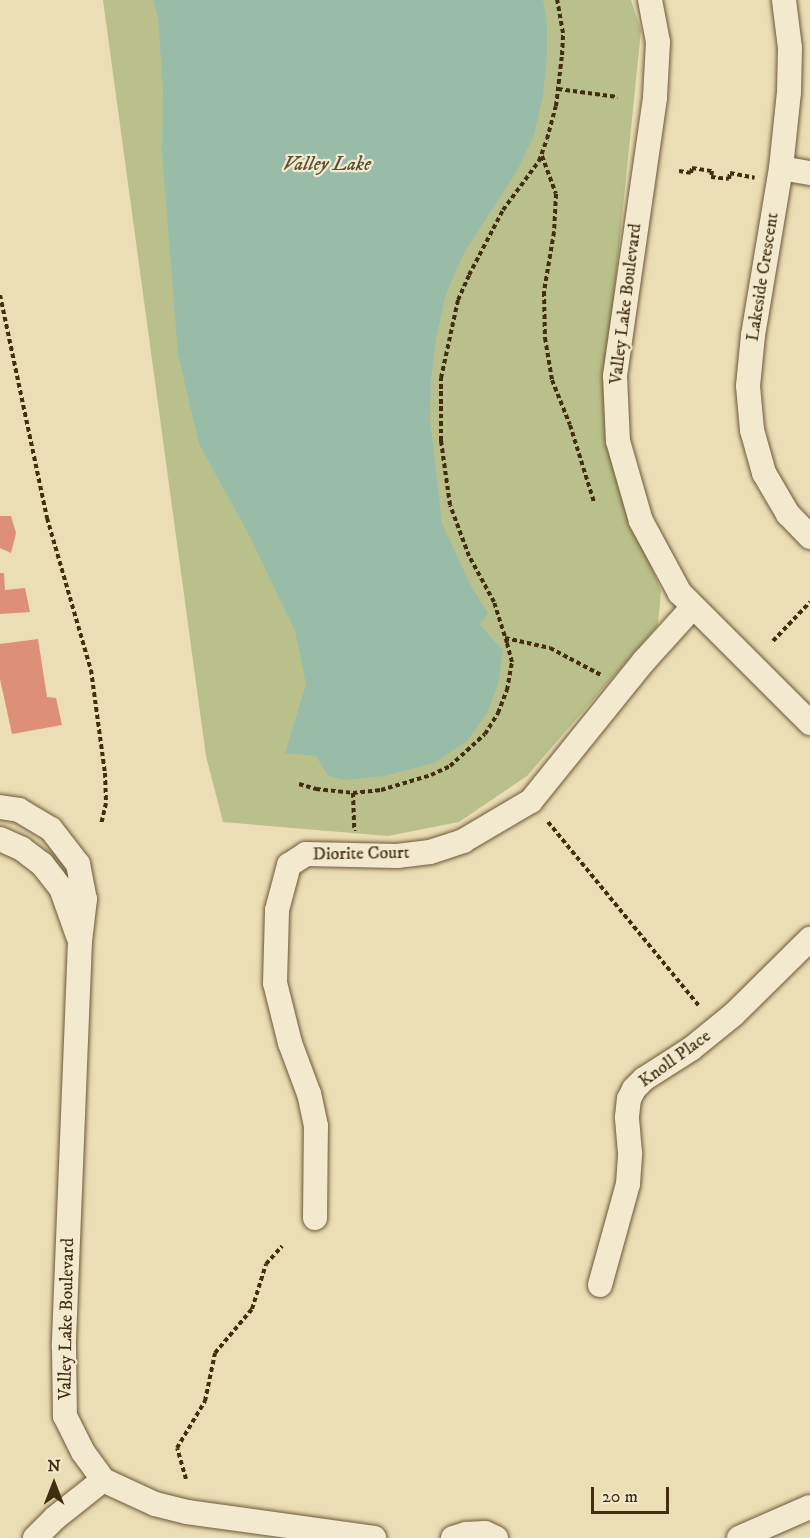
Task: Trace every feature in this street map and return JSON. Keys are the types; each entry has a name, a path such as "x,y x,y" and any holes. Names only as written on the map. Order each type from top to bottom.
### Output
{"street":[{"name":"Valley Lake Boulevard","path":"650,0 658,42 655,98 615,376 618,441 641,521 680,593 810,723"},
{"name":"Lakeside Crescent","path":"784,0 790,48 789,92 781,168 753,335 748,386 752,430 764,473 788,514 810,537"},
{"path":"781,168 810,173"},
{"name":"Diorite Court","path":"315,1218 316,1126 309,1094 290,1043 275,983 277,910 289,865 306,854 397,856 430,852 463,841 531,801 638,669 693,607"},
{"name":"Valley Lake Boulevard","path":"0,807 20,810 51,828 78,864 85,899 80,941 64,1347 65,1416 83,1452 103,1480 155,1504 187,1512 374,1538"},
{"path":"5,841 30,816"},
{"name":"Valley Lake Boulevard","path":"5,841 42,864 61,888 80,941"},
{"name":"Knoll Place","path":"600,1285 628,1184 630,1152 627,1117 629,1100 634,1089 644,1079 691,1049 734,1014 810,939"},
{"path":"35,1538 55,1518 103,1480"},
{"path":"739,1538 810,1507"},
{"path":"453,1538 466,1534 485,1533 496,1538"}],"path":[{"path":"299,784 316,789 353,793 381,790 431,776 450,766 485,734 498,713 507,690 512,662 494,602 469,556 450,505 441,441 441,378 458,300 469,275 503,210 539,161 542,152 556,106 558,89 563,33 557,0"},
{"path":"558,89 617,97"},
{"path":"542,152 543,163 556,194 544,292 545,338 552,380 570,425 594,501"},
{"path":"679,171 691,173 692,168 712,171 711,177 729,179 730,173 756,178"},
{"path":"0,295 47,518 91,670 105,773 106,803 101,824"},
{"path":"773,641 810,602"},
{"path":"505,638 550,648 601,675"},
{"path":"353,793 354,834"},
{"path":"548,822 700,1007"},
{"path":"186,1479 177,1448 205,1401 215,1353 252,1309 266,1264 282,1246"}],"green space":[{"path":"103,0 631,0 641,30 604,395 620,486 661,591 658,625 527,776 459,822 388,836 223,822 206,756"}],"water":[{"name":"Valley Lake","path":"154,0 543,0 547,22 547,56 543,96 534,135 518,169 464,253 446,294 436,338 431,380 430,419 442,523 470,584 488,613 480,625 503,651 498,684 487,713 467,741 434,763 384,776 345,780 328,776 316,756 285,753 306,684 295,631 248,533 199,444 178,354 162,153 163,88 158,20"}],"building":[{"path":"0,516 11,516 16,533 11,553 0,548"},
{"path":"0,573 4,573 5,590 25,588 30,612 0,614"},
{"path":"38,639 47,697 56,698 62,725 12,734 0,679 0,644"}]}
